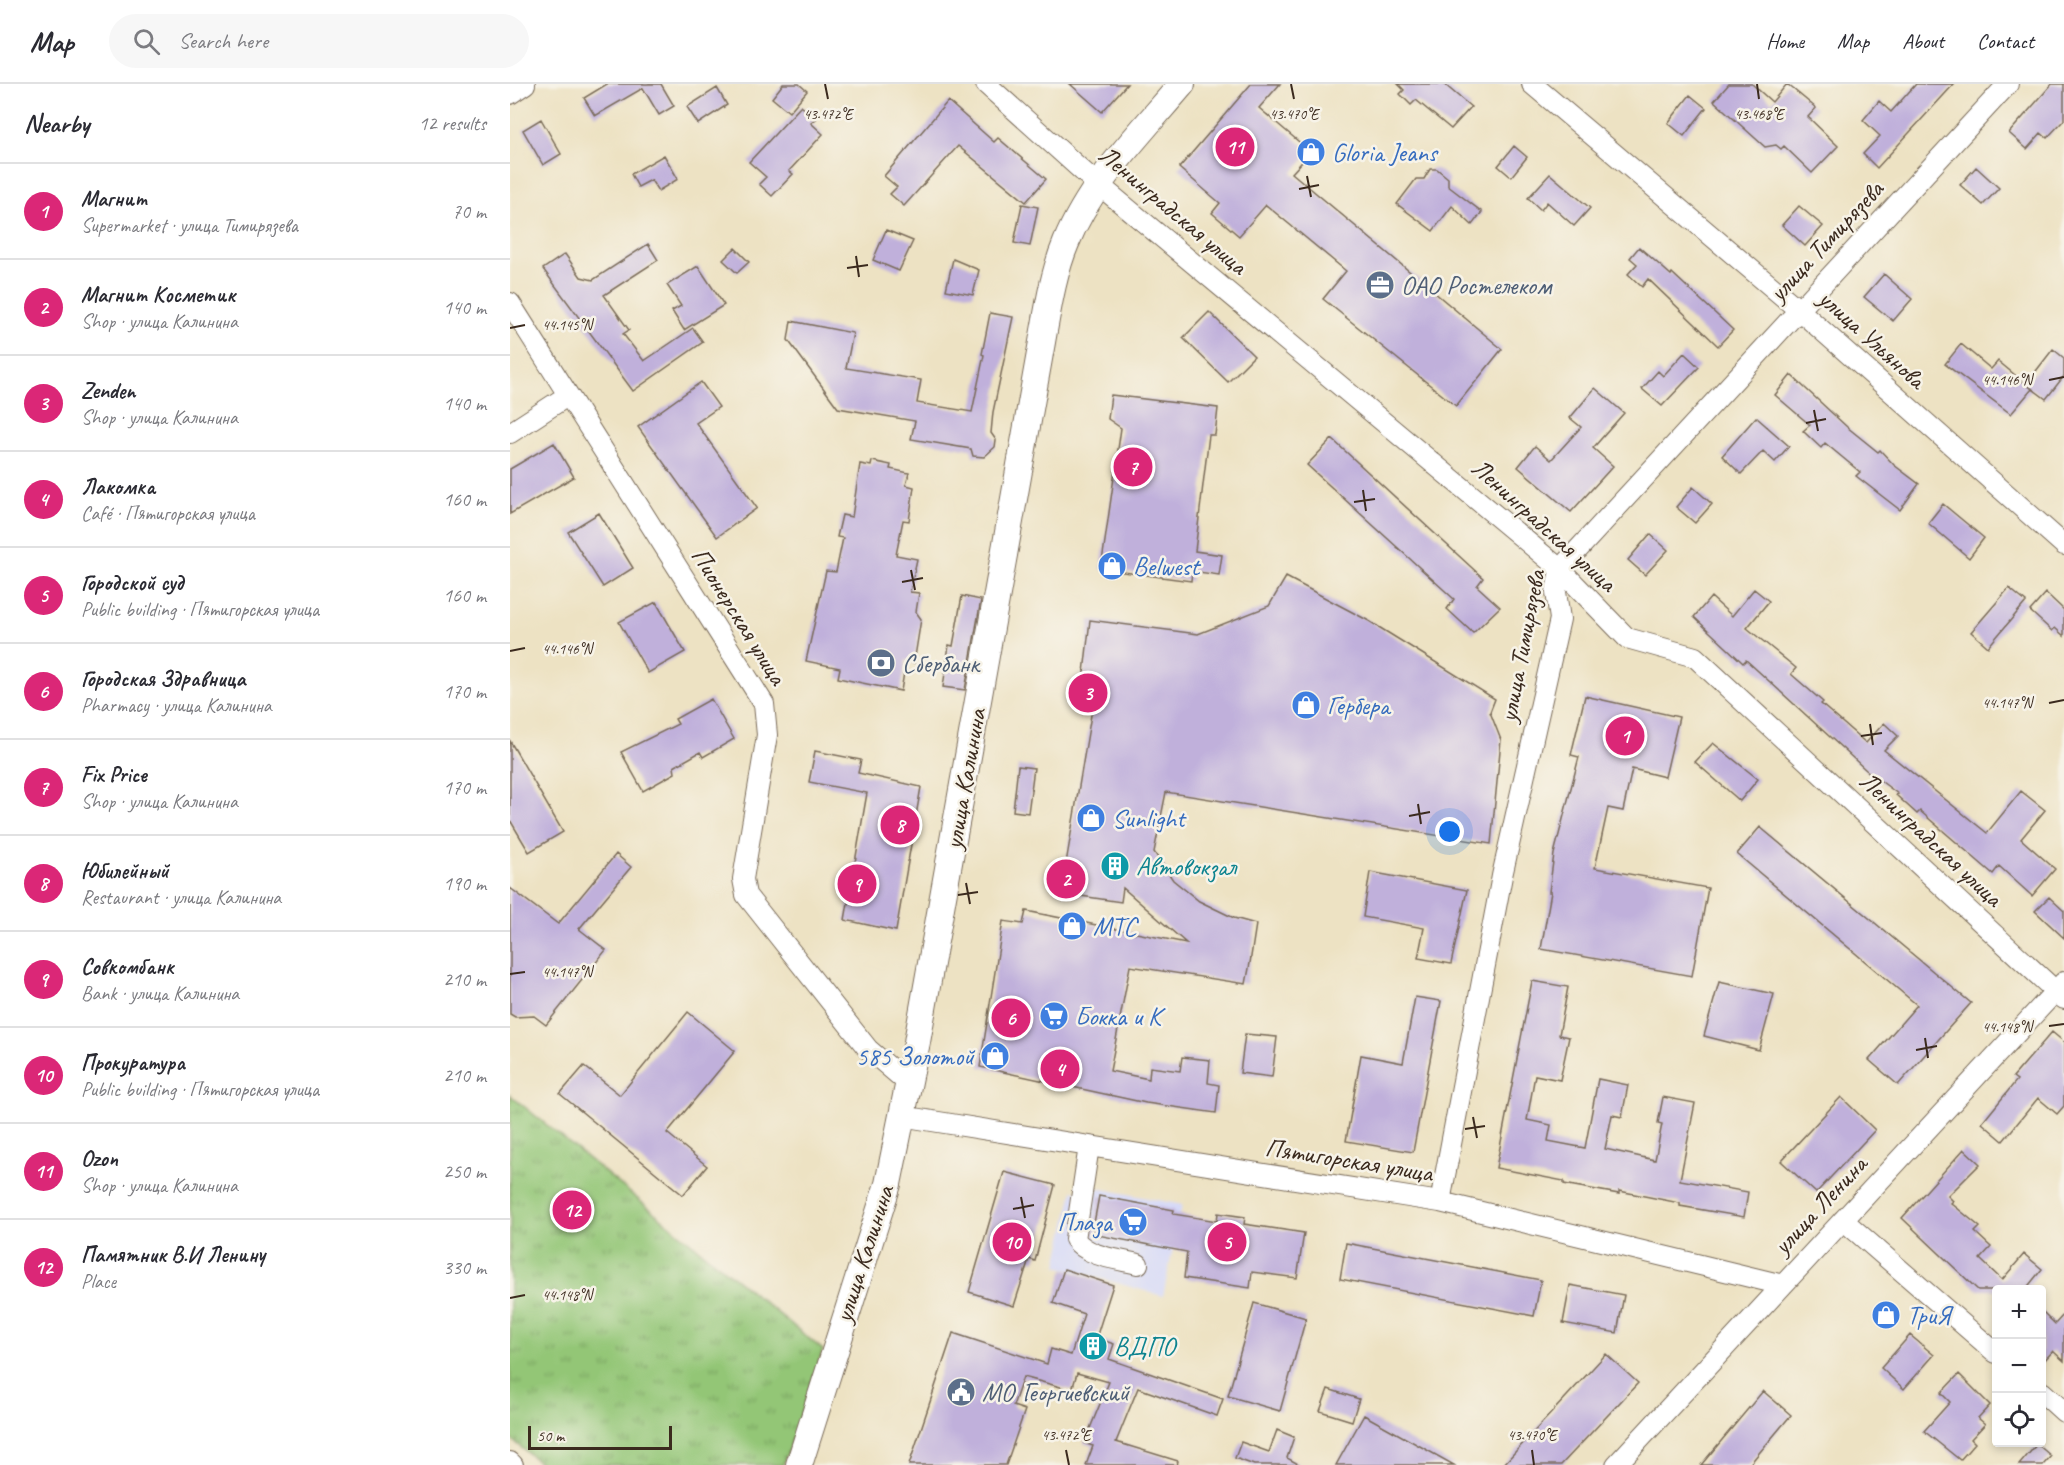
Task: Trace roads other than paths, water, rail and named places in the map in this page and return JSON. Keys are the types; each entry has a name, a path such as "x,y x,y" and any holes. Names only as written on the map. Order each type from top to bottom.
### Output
{"main road":[{"name":"улица Калинина","path":"799,1465 888,1184 909,1084 1052,293 1065,245 1100,184 1182,84"}],"street":[{"path":"510,94 525,84"},
{"name":"Ленинградская улица","path":"986,84 1100,184 1560,569 1627,638 1695,657 2061,991"},
{"name":"улица Ульянова","path":"1532,84 1799,310 2064,545"},
{"name":"улица Тимирязева","path":"1440,1202 1502,876 1512,840 1520,790 1560,619 1556,591 1560,569 2008,84"},
{"name":"Пионерская улица","path":"510,303 764,705 767,735 743,879 746,895 868,1049 909,1084"},
{"path":"510,432 567,396"},
{"name":"улица Ленина","path":"1616,1465 1843,1220 2061,991"},
{"name":"Пятигорская улица","path":"901,1116 1440,1202 1783,1285"},
{"path":"1089,1146 1075,1239 1080,1246 1096,1253 1138,1264"},
{"path":"1843,1220 1992,1350"},
{"path":"2043,1393 2064,1412"}],"place":[{"name":"Ozon","path":"1235,147"},
{"name":"Gloria Jeans","path":"1311,152"},
{"name":"ОАО Ростелеком","path":"1380,285"},
{"name":"Fix Price","path":"1133,467"},
{"name":"Belwest","path":"1112,566"},
{"name":"Сбербанк","path":"881,663"},
{"name":"Zenden","path":"1088,693"},
{"name":"Гербера","path":"1306,705"},
{"name":"Магнит","path":"1625,736"},
{"name":"Sunlight","path":"1091,818"},
{"name":"Юбилейный","path":"900,825"},
{"name":"Автовокзал","path":"1115,866"},
{"name":"Магнит Косметик","path":"1066,879"},
{"name":"Совкомбанк","path":"857,884"},
{"name":"МТС","path":"1072,926"},
{"name":"Бокка и К","path":"1054,1016"},
{"name":"Городская Здравница","path":"1011,1018"},
{"name":"585 Золотой","path":"995,1056"},
{"name":"Лакомка","path":"1060,1069"},
{"name":"Памятник В.И Ленину","path":"572,1210"},
{"name":"Плаза","path":"1133,1222"},
{"name":"Прокуратура","path":"1012,1242"},
{"name":"Городской суд","path":"1227,1242"},
{"name":"ТриЯ","path":"1886,1315"},
{"name":"ВДПО","path":"1093,1346"},
{"name":"МО Георгиевский","path":"961,1392"}]}
